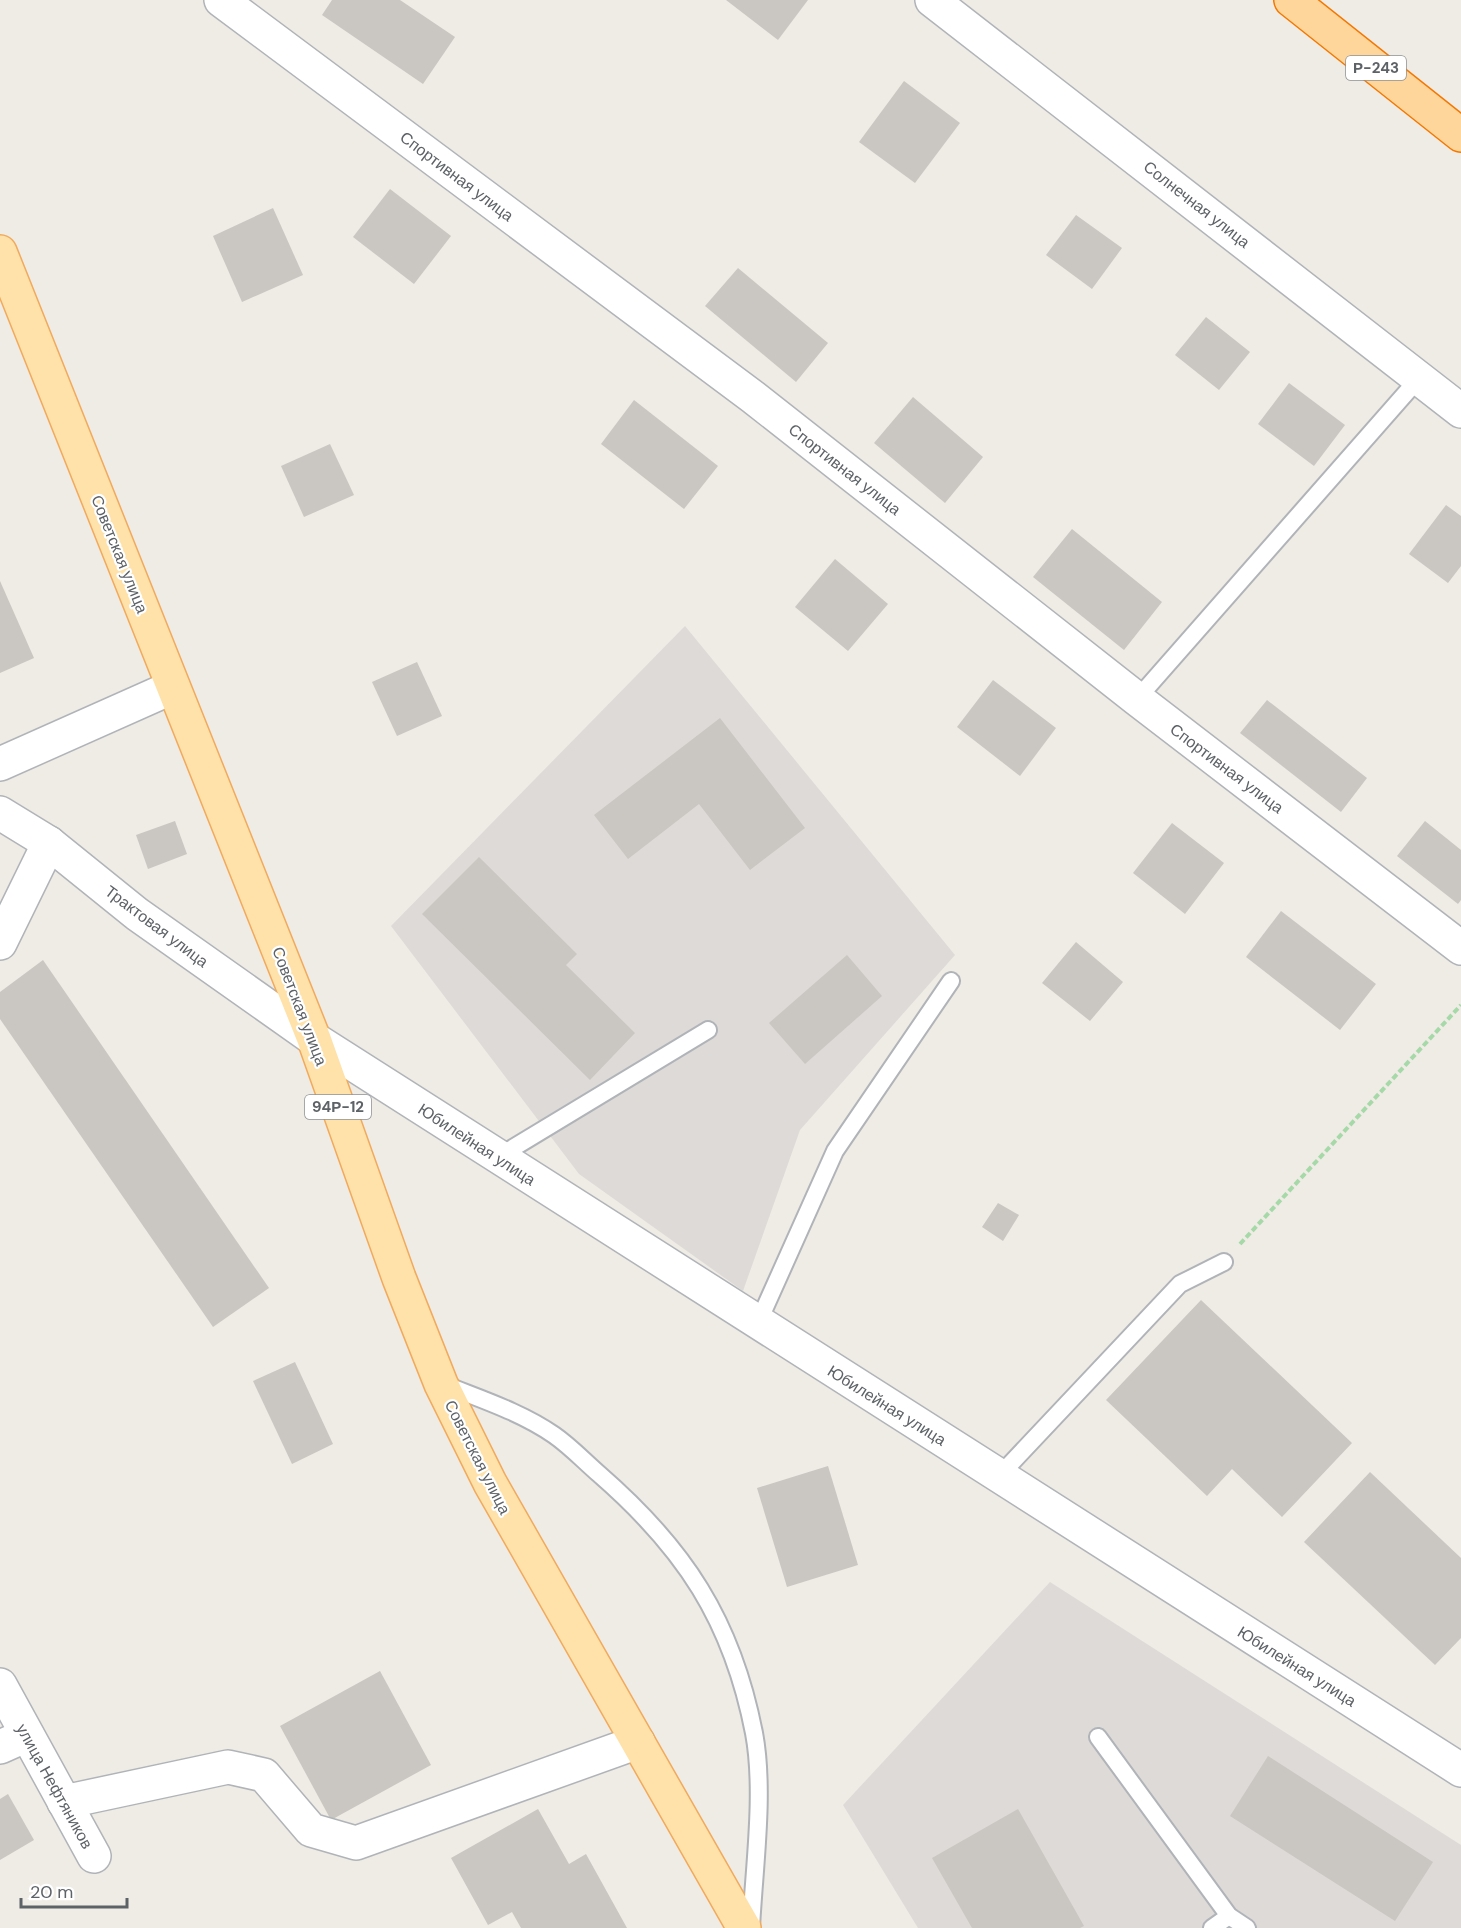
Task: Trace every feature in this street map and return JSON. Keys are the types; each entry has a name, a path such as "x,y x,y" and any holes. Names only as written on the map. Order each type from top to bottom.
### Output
{"highway":[{"name":"Р-243","path":"1291,0 1461,135"}],"main road":[{"name":"Советская улица","path":"0,252 314,1039 399,1278 441,1384 490,1483 744,1928"}],"street":[{"name":"Спортивная улица","path":"221,0 753,397 1137,699 1461,948"},
{"name":"Солнечная улица","path":"932,0 1461,411"},
{"path":"0,764 173,687"},
{"name":"Трактовая улица","path":"0,813 49,843 137,914 314,1039"},
{"path":"0,943 49,843"},
{"name":"Юбилейная улица","path":"314,1039 1461,1770"},
{"name":"улица Нефтяников","path":"0,1685 14,1741 64,1802 94,1856"},
{"path":"64,1802 228,1767 264,1775 312,1830 356,1843 638,1742"}],"lane":[{"path":"1137,699 1420,377"},
{"path":"758,1323 835,1151 951,981"},
{"path":"498,1157 708,1030"},
{"path":"999,1476 1180,1284 1224,1262"},
{"path":"441,1384 514,1413 554,1435 616,1489 666,1538 696,1579 723,1631 754,1734 758,1778 751,1928"},
{"path":"1098,1737 1229,1916 1247,1928"},
{"path":"1212,1928 1229,1916"}],"path":[{"path":"1224,1262 1461,1005"}],"shaded area":[{"path":"685,626 955,955 800,1130 743,1291 579,1174 391,926"},
{"path":"1050,1582 1461,1845 1461,1928 918,1928 843,1805"}],"building":[{"path":"332,0 400,0 455,37 423,84 322,15"},
{"path":"726,0 808,0 778,40"},
{"path":"904,81 960,123 915,183 859,142"},
{"path":"390,189 451,236 414,284 353,237"},
{"path":"273,208 303,275 242,302 213,236"},
{"path":"1076,215 1122,248 1092,289 1046,255"},
{"path":"738,268 828,343 796,382 705,306"},
{"path":"1206,317 1250,352 1219,390 1175,355"},
{"path":"1289,383 1345,425 1314,466 1258,424"},
{"path":"913,397 983,457 945,503 874,443"},
{"path":"634,400 718,466 684,509 601,444"},
{"path":"330,444 354,495 304,517 281,466"},
{"path":"1446,505 1461,516 1461,566 1448,583 1409,554"},
{"path":"1072,529 1162,602 1124,650 1033,577"},
{"path":"835,559 888,604 848,651 795,607"},
{"path":"0,581 34,658 0,673"},
{"path":"417,662 442,716 397,736 372,682"},
{"path":"993,680 1056,728 1020,776 957,727"},
{"path":"1267,700 1367,778 1341,812 1240,733"},
{"path":"720,718 805,828 750,870 699,804 628,859 594,815"},
{"path":"175,821 187,854 148,869 136,835"},
{"path":"1425,821 1461,850 1461,900 1458,904 1397,856"},
{"path":"1172,823 1224,863 1185,914 1133,873"},
{"path":"479,857 577,954 566,965 635,1033 590,1080 422,914"},
{"path":"1281,911 1376,984 1340,1030 1246,957"},
{"path":"1076,942 1123,982 1090,1021 1042,983"},
{"path":"847,955 882,996 805,1064 769,1023"},
{"path":"43,960 269,1288 213,1327 0,1019 0,992"},
{"path":"998,1203 1019,1215 1003,1241 982,1227"},
{"path":"1201,1300 1352,1443 1282,1517 1232,1469 1207,1496 1106,1400"},
{"path":"295,1362 333,1444 292,1464 253,1381"},
{"path":"828,1466 858,1565 787,1587 757,1488"},
{"path":"1370,1472 1461,1558 1461,1638 1435,1665 1304,1542"},
{"path":"380,1671 431,1765 331,1820 280,1726"},
{"path":"1268,1756 1433,1862 1395,1921 1230,1816"},
{"path":"8,1794 34,1840 0,1860 0,1799"},
{"path":"538,1809 569,1864 586,1854 627,1928 521,1928 512,1912 488,1925 451,1858"},
{"path":"1018,1809 1084,1926 1080,1928 972,1928 932,1858"}]}
